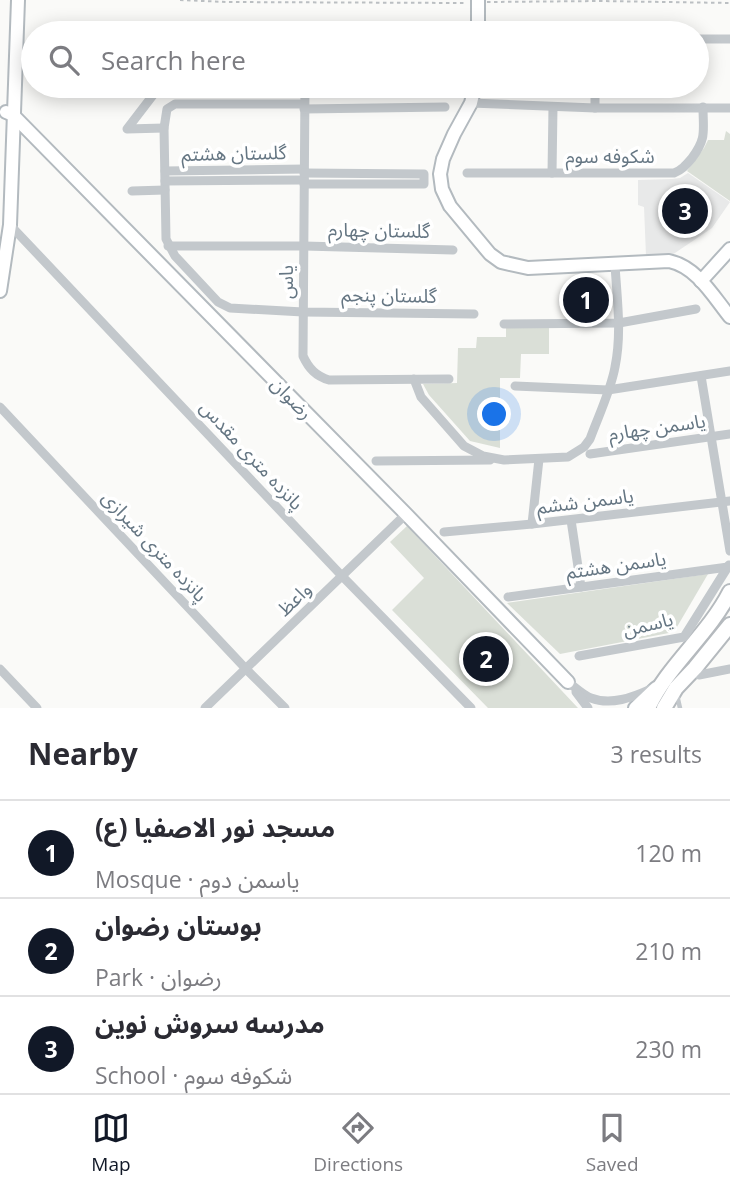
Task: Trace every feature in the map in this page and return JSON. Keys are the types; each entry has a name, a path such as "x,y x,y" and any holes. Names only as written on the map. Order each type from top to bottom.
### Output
{"main road":[{"path":"10,0 10,113"},
{"path":"0,291 18,0"},
{"path":"479,21 481,1"},
{"path":"472,98 443,159 440,174 442,189 450,206 490,254 501,262 528,268 669,261 686,267 730,317"},
{"name":"رضوان","path":"10,113 568,682"},
{"path":"0,237 6,224"},
{"path":"701,282 730,249"},
{"path":"635,708 659,685 715,618 730,592"},
{"path":"664,708 676,688 730,626"},
{"path":"648,708 659,685"}],"street":[{"path":"709,39 730,39"},
{"path":"151,98 127,129 164,128"},
{"name":"یاس","path":"304,98 303,356 307,365 320,378 329,380 449,379"},
{"path":"595,98 595,108"},
{"path":"471,103 595,108 730,108"},
{"path":"168,246 164,128 167,109 170,106 445,107"},
{"path":"552,173 553,107"},
{"name":"شکوفه سوم","path":"467,173 674,173 682,170 701,147 703,107"},
{"path":"424,174 425,184 304,176 424,174"},
{"name":"گلستان هشتم","path":"132,191 165,181 304,176"},
{"name":"پانزده متری مقدس","path":"6,224 471,708"},
{"name":"گلستان چهارم","path":"168,246 453,250"},
{"name":"گلستان پنجم","path":"168,246 218,302 230,308 303,312 474,314"},
{"path":"376,461 568,457 584,447 590,439 615,369 619,323 615,265"},
{"path":"504,324 619,323 696,309"},
{"path":"515,386 608,390 730,372"},
{"path":"701,376 726,502 730,551"},
{"path":"414,379 421,397 464,446 483,456 503,460"},
{"name":"پانزده متری شیرازی","path":"0,407 285,708"},
{"name":"یاسمن چهارم","path":"590,454 730,434"},
{"path":"532,524 539,458"},
{"name":"یاسمن ششم","path":"444,531 726,502"},
{"name":"واعظ","path":"205,708 406,514"},
{"path":"571,520 581,587"},
{"name":"یاسمن هشتم","path":"508,597 729,566"},
{"name":"یاسمن","path":"579,656 684,637 729,566"},
{"path":"0,668 37,708"},
{"path":"699,675 730,669"},
{"path":"568,682 590,698 602,701 635,696 659,685"},
{"path":"568,682 588,708"}],"lane":[{"path":"676,688 680,708"}],"path":[{"path":"180,0 464,2"},
{"path":"481,1 730,3"}],"shaded area":[{"path":"726,131 730,134 730,201 687,171 708,140 724,140"},
{"path":"688,173 730,202 712,228 669,257 646,256 644,207 638,205 638,180 680,178"},
{"path":"549,327 549,354 521,354 520,378 500,378 500,448 470,441 429,395 423,384 457,383 458,348 476,348 477,337 506,337 506,328"},
{"path":"407,526 578,708 488,708 392,610 424,578 390,542"},
{"path":"708,574 674,632 560,654 507,603"}],"place":[{"name":"مدرسه سروش نوین","path":"685,211"},
{"name":"مسجد نور الاصفیا (ع)","path":"586,300"},
{"name":"بوستان رضوان","path":"486,659"}]}
